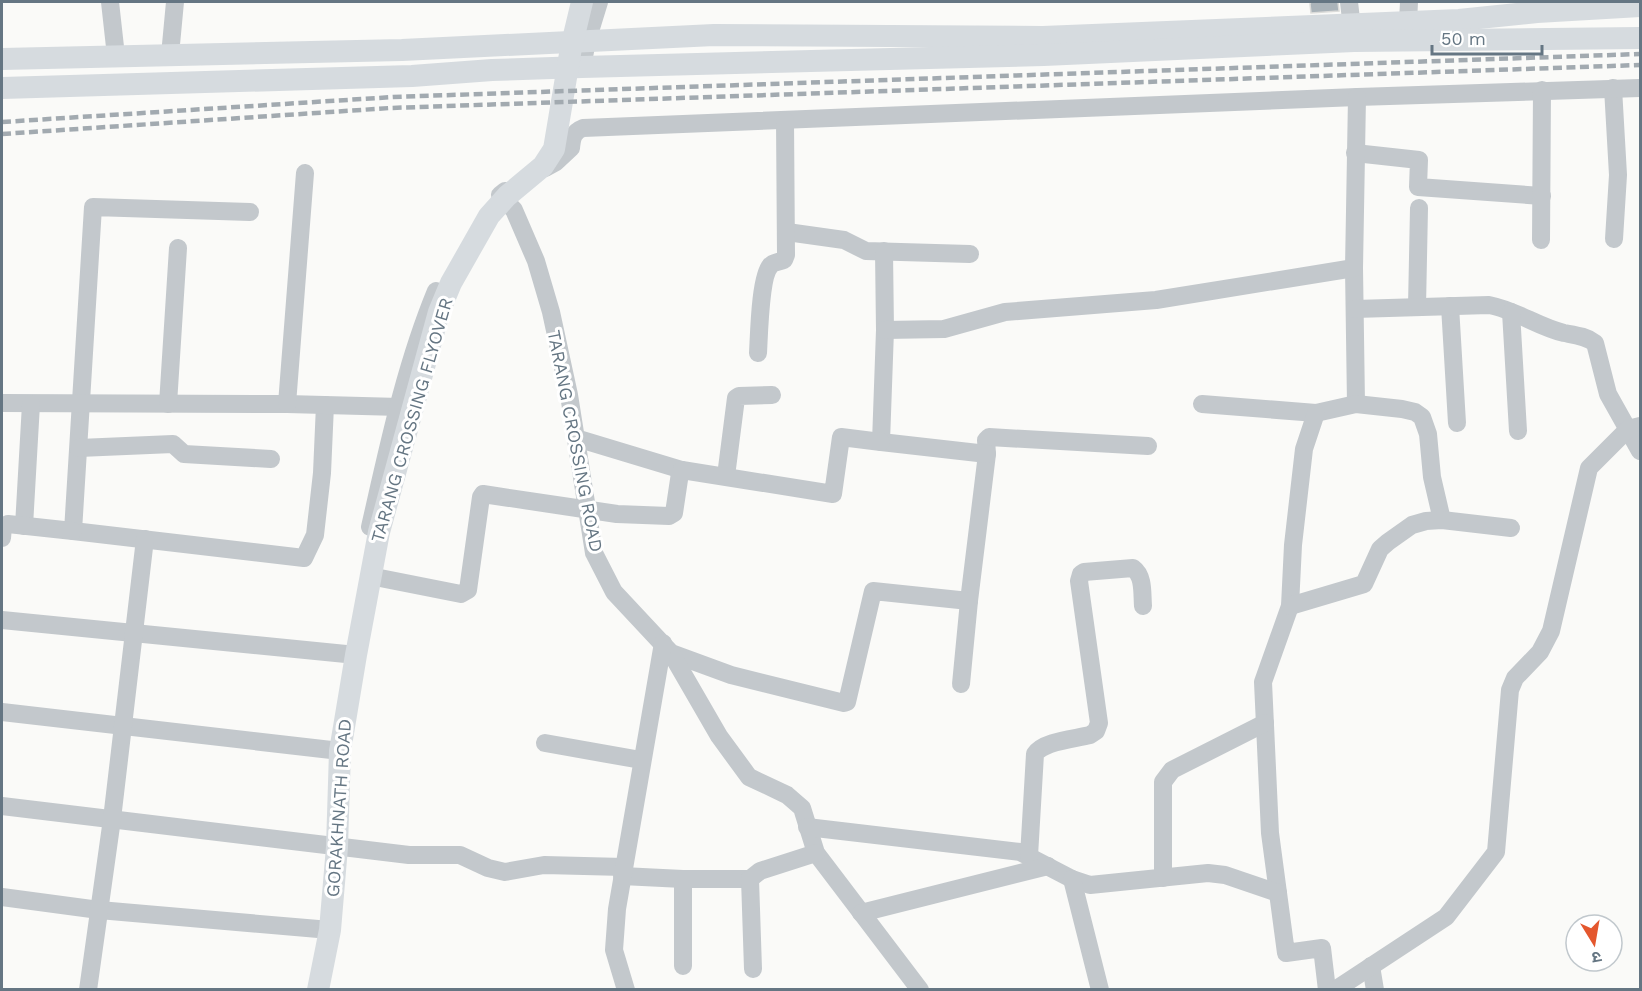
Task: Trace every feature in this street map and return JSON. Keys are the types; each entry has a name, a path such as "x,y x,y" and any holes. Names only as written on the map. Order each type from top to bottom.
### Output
{"main road":[{"name":"TARANG CROSSING FLYOVER","path":"372,566 379,532 439,312 451,283 489,216 507,196 543,166 554,149 571,48 582,2"},
{"path":"2,88 412,76 582,67 1044,55 1352,33 1409,12 1459,20 1536,12 1641,6"},
{"path":"2,60 402,50 714,35 1042,37 1352,33 1501,40 1641,38"},
{"name":"GORAKHNATH ROAD","path":"318,990 330,930 337,847 340,751 372,566"}],"street":[{"path":"110,2 116,56"},
{"path":"170,55 175,2"},
{"path":"582,67 586,41 599,2"},
{"path":"1349,2 1352,33"},
{"path":"1613,88 1618,175 1614,238"},
{"path":"682,470 672,515 617,514 483,494 468,590 465,593 461,594 372,566 368,532 422,325 440,282 480,219 500,195 556,162 571,148 572,138 576,131 583,128 1641,88"},
{"path":"1541,240 1542,90"},
{"path":"1356,404 1354,267 1357,97"},
{"path":"758,353 765,279 772,263 786,258 785,121"},
{"path":"1355,153 1419,160 1418,187 1542,196"},
{"path":"287,404 305,173"},
{"name":"TARANG CROSSING ROAD","path":"500,195 514,210 536,261 551,312 569,395 594,553 614,592 667,648"},
{"path":"73,531 93,207 250,212"},
{"path":"1417,307 1419,208"},
{"path":"787,232 844,240 866,251 970,254"},
{"path":"168,404 178,248"},
{"path":"881,442 885,330 884,251"},
{"path":"885,330 944,329 1005,312 1156,300 1354,267"},
{"path":"1356,309 1490,305 1552,330 1589,338 1595,343 1608,394 1634,427 1641,451"},
{"path":"1450,306 1457,423"},
{"path":"1511,312 1518,431"},
{"path":"726,476 736,398 772,395"},
{"path":"2,403 287,404 400,407"},
{"path":"24,526 31,404"},
{"path":"1202,404 1316,413 1356,404 1415,412 1422,417 1428,434 1432,477 1442,520"},
{"path":"2,538 4,525 24,526 304,558 315,535 322,473 325,405"},
{"path":"1316,413 1304,449 1293,545 1290,606 1263,682 1270,833 1286,953 1322,948 1327,990"},
{"path":"1335,990 1446,917 1496,852 1510,690 1515,678 1540,652 1551,631 1589,468 1634,427"},
{"path":"961,684 987,454 986,440 991,436 1148,446"},
{"path":"576,438 682,470 832,494 841,438 987,454"},
{"path":"79,448 173,444 184,454 271,459"},
{"path":"1290,606 1364,584 1374,560 1388,542 1412,525 1442,520 1510,528"},
{"path":"88,990 112,819 145,539"},
{"path":"1029,856 1035,754 1038,749 1046,745 1090,735 1096,731 1099,723 1079,581 1082,574 1133,568 1138,572 1140,579 1143,606"},
{"path":"667,648 731,675 844,703 849,699 873,591 969,601"},
{"path":"2,620 356,655"},
{"path":"626,990 614,950 617,909 641,760 667,648"},
{"path":"667,648 720,736 749,777 787,795 802,808 816,853 920,990"},
{"path":"2,712 340,751"},
{"path":"1163,878 1163,782 1172,770 1264,723"},
{"path":"545,743 641,760"},
{"path":"2,806 409,855 460,855 488,868 505,872 544,865 683,879 750,879 760,871 816,853"},
{"path":"807,827 1020,852 1072,879 1090,885 1217,873 1278,893"},
{"path":"861,913 1047,866"},
{"path":"683,879 683,966"},
{"path":"750,879 753,969"},
{"path":"1072,879 1100,990"},
{"path":"2,897 99,910 330,930"},
{"path":"1371,966 1375,990"}],"building":[{"path":"1311,2 1338,2 1339,11 1311,13"}],"railway":[{"path":"2,122 393,97 1640,54"},
{"path":"2,134 390,108 1640,65"}]}
